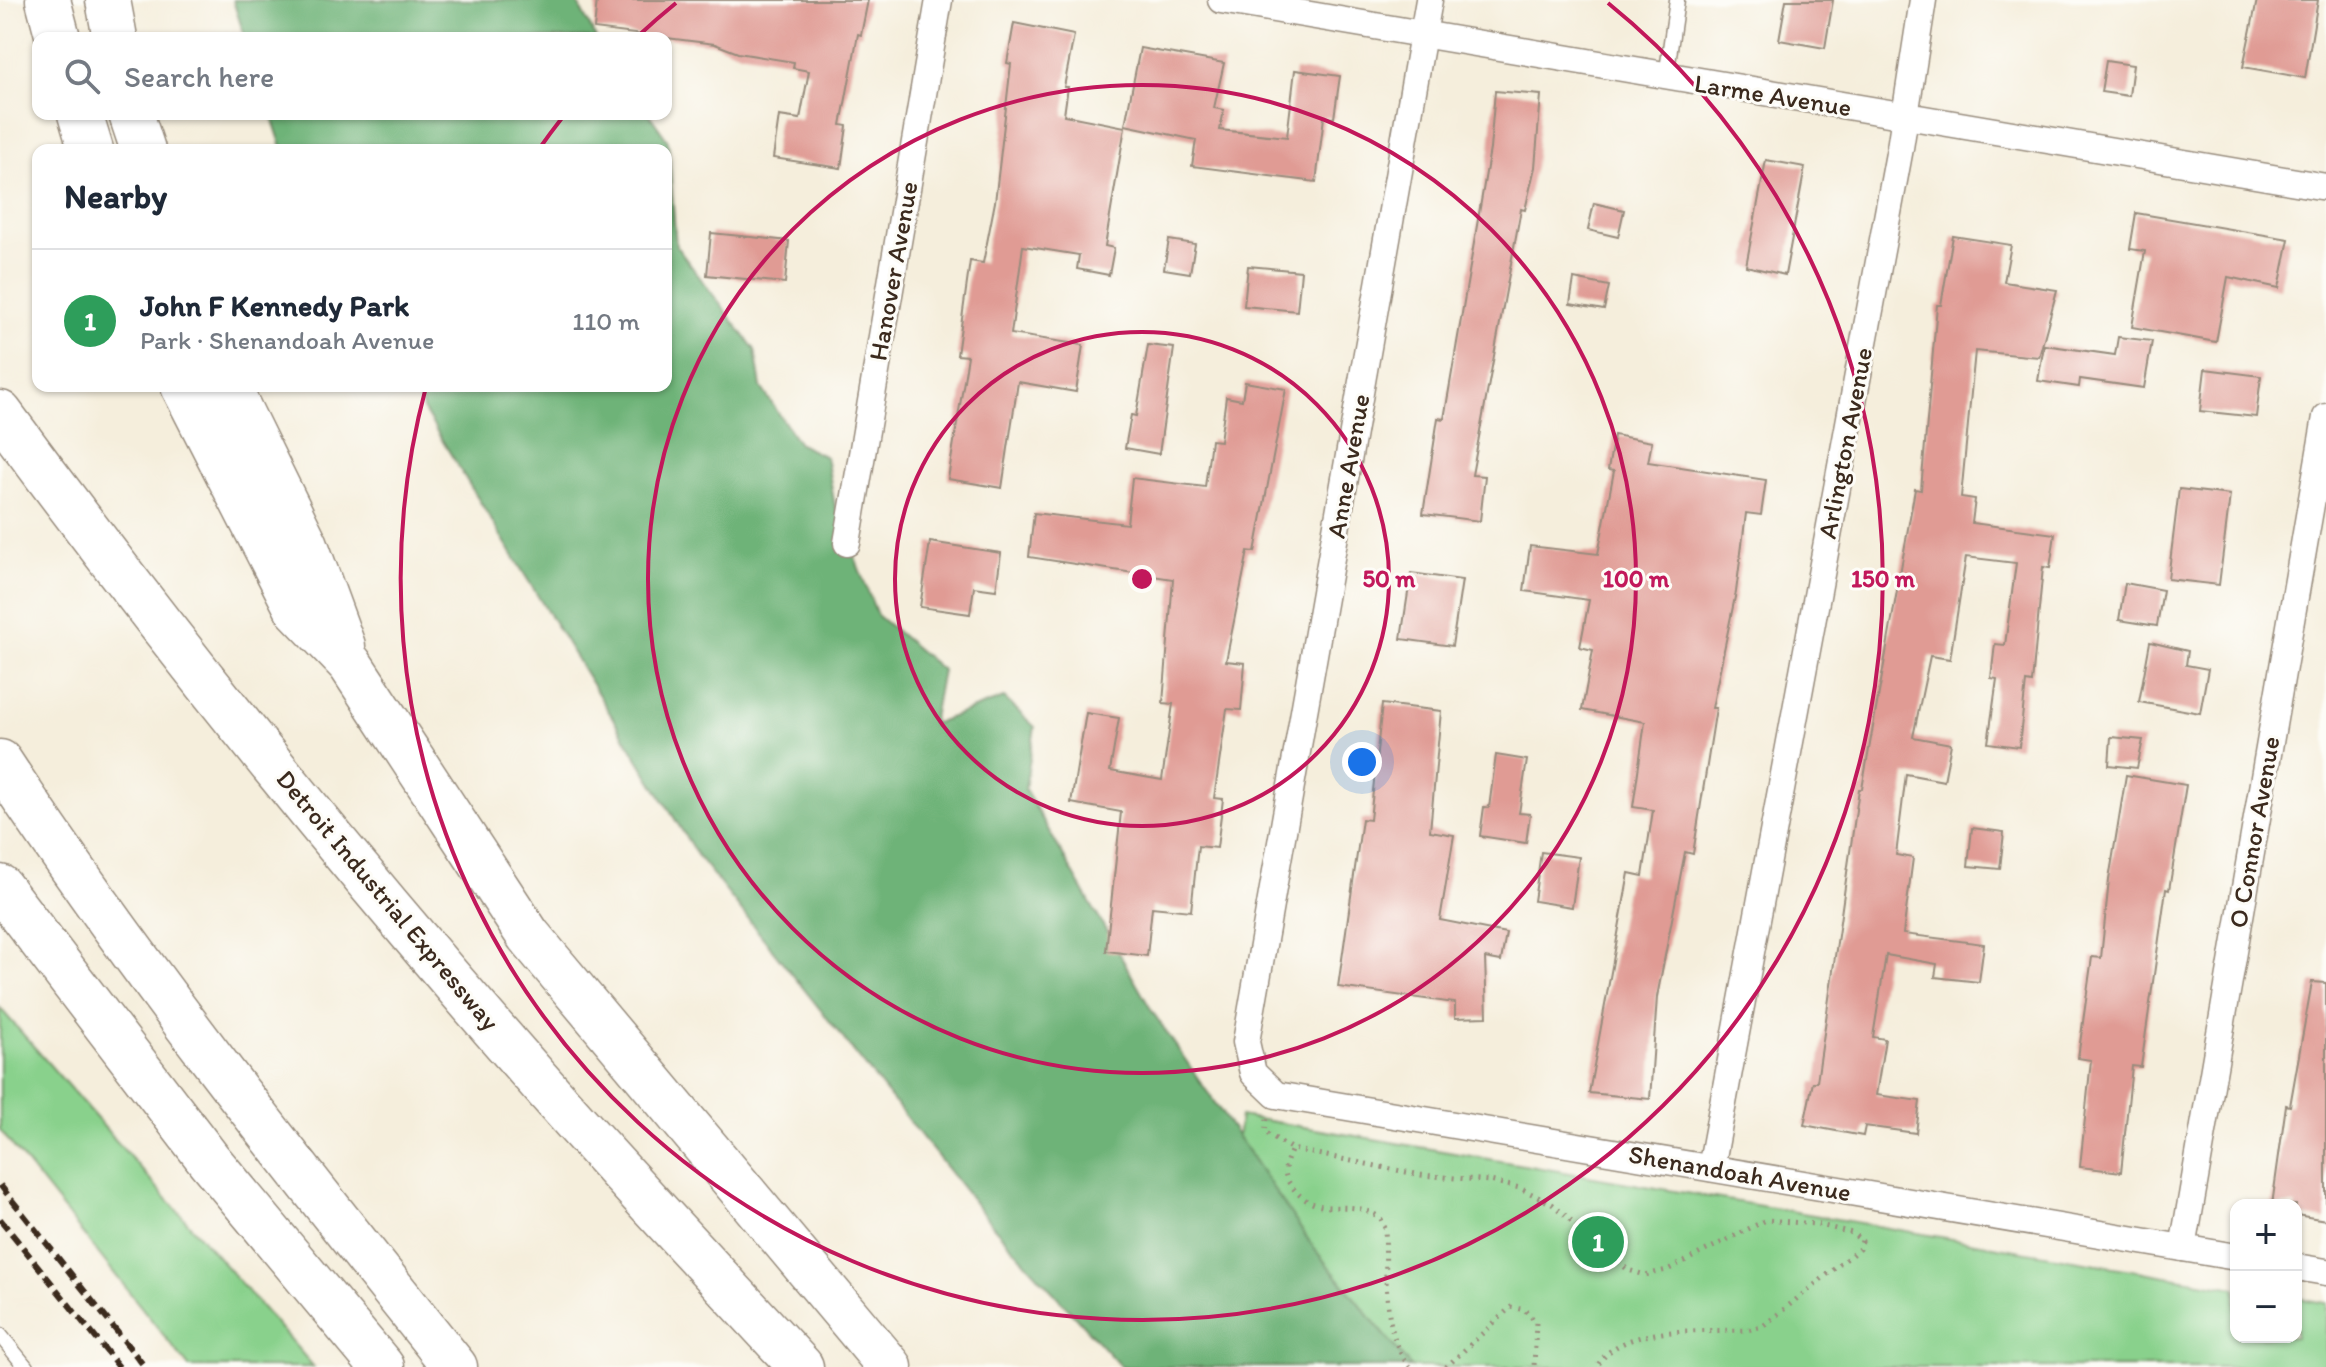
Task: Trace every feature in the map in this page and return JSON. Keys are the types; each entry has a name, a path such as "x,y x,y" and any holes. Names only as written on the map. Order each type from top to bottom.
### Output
{"highway":[{"path":"48,0 56,32"},
{"path":"108,0 114,32"},
{"path":"82,120 89,144"},
{"path":"133,120 141,144"},
{"path":"186,392 297,609 350,664 528,935 890,1367"},
{"path":"231,392 306,545 350,664"},
{"name":"Detroit Industrial Expressway","path":"0,413 196,669 410,928 579,1126 801,1367"},
{"path":"0,762 68,864 274,1142 455,1367"},
{"path":"7,899 209,1160 382,1367"}],"street":[{"name":"Hanover Avenue","path":"847,543 939,0"},
{"name":"Larme Avenue","path":"1221,0 2326,187"},
{"name":"Anne Avenue","path":"1253,1073 1246,1042 1429,0"},
{"name":"Arlington Avenue","path":"1711,1168 1905,117 1923,0"},
{"name":"O Connor Avenue","path":"2183,1248 2326,417"},
{"name":"Shenandoah Avenue","path":"1253,1073 1276,1095 2230,1256"},
{"path":"2302,1268 2326,1272"}],"lane":[{"path":"1666,77 1677,0"},
{"path":"0,1335 26,1367"}],"path":[{"path":"1268,1110 1265,1132 1292,1149 1421,1175 1490,1181 1520,1188 1552,1204 1628,1270 1645,1275 1667,1270 1766,1220 1816,1224 1852,1233 1862,1241 1859,1249 1763,1326 1747,1330 1644,1335 1621,1342 1602,1357 1597,1367"},
{"path":"1292,1149 1285,1163 1285,1177 1300,1199 1315,1208 1363,1209 1381,1219 1385,1228 1394,1333 1400,1355 1410,1367"},
{"path":"1446,1367 1511,1307 1525,1310 1536,1322 1534,1367"}],"green space":[{"path":"233,0 576,0 593,32 243,32"},
{"path":"273,120 653,120 668,144 281,144"},
{"path":"672,194 676,246 755,350 761,387 799,444 826,457 835,506 877,615 942,670 932,724 1004,698 1035,727 1025,789 1152,1011 1316,1251 1411,1367 1121,1367 993,1226 697,855 423,409 417,392 672,392"},
{"path":"0,1008 314,1367 189,1367 0,1130"},
{"path":"1240,1116 2230,1287 2230,1343 2302,1343 2302,1299 2326,1303 2326,1367 1207,1367"}],"building":[{"path":"597,0 868,0 861,35 858,34 841,125 847,126 841,168 773,158 779,116 800,119 809,71 793,68 794,62 738,53 715,44 672,39 672,32 594,29"},
{"path":"1786,0 1833,0 1825,48 1779,40"},
{"path":"2257,0 2318,0 2305,78 2243,67"},
{"path":"1014,23 1074,35 1064,87 1068,87 1064,115 1125,127 1105,246 1114,248 1109,275 1077,269 1079,255 1023,246 1011,334 1083,345 1076,392 1018,382 1002,488 948,479 968,356 957,355 970,261 983,263 995,202 1011,64 1007,63"},
{"path":"1140,48 1224,63 1214,108 1224,110 1220,130 1287,137 1295,70 1340,76 1334,118 1324,117 1316,182 1192,166 1196,140 1125,125"},
{"path":"2106,61 2133,65 2129,96 2101,92"},
{"path":"1495,91 1541,95 1535,167 1525,210 1521,209 1472,475 1485,476 1480,521 1423,514 1438,418 1444,419 1490,149"},
{"path":"1766,160 1805,167 1785,275 1746,266"},
{"path":"1594,203 1624,210 1618,237 1588,230"},
{"path":"2136,213 2289,239 2279,288 2228,277 2216,342 2132,327 2145,251 2130,249"},
{"path":"711,233 789,241 785,283 707,275"},
{"path":"1953,236 2011,245 2004,282 2057,290 2039,357 1975,351 1961,497 1975,499 1972,523 2055,534 2050,568 2043,567 2032,683 2026,682 2019,747 1988,743 1997,679 1991,678 1995,644 2005,645 2016,563 1966,557 1950,659 1930,656 1913,737 1951,744 1944,781 1906,774 1896,855 1913,858 1903,934 1984,944 1979,982 1935,977 1937,964 1886,955 1873,1037 1885,1039 1876,1095 1920,1101 1916,1133 1865,1126 1863,1136 1804,1125 1813,1082 1817,1082 1859,789 1862,789 1915,489 1921,490 1937,305 1941,305"},
{"path":"1169,240 1195,244 1190,273 1164,269"},
{"path":"1248,266 1301,271 1297,311 1244,306"},
{"path":"1574,279 1609,286 1604,310 1570,304"},
{"path":"2118,337 2152,341 2144,388 2080,379 2079,387 2038,381 2044,345 2115,355"},
{"path":"1148,345 1174,348 1159,454 1125,448 1131,415 1136,416"},
{"path":"2205,369 2261,376 2256,417 2200,411"},
{"path":"1245,382 1286,389 1255,552 1248,551 1226,661 1245,663 1241,710 1227,709 1214,798 1223,799 1217,848 1198,846 1191,911 1152,907 1147,956 1106,951 1121,812 1071,803 1086,713 1119,718 1110,771 1162,780 1173,704 1163,703 1173,579 1029,557 1034,513 1127,524 1132,478 1205,487 1211,440 1220,441 1226,397 1242,400"},
{"path":"1614,435 1652,442 1648,462 1766,480 1761,515 1746,513 1736,592 1712,708 1716,708 1693,854 1685,852 1657,997 1650,1099 1589,1093 1629,873 1643,876 1653,810 1633,807 1645,722 1582,710 1593,650 1580,647 1589,600 1524,591 1530,546 1598,554 1614,471 1608,470"},
{"path":"2179,489 2230,495 2219,585 2168,579"},
{"path":"930,542 1001,553 996,590 974,587 970,614 920,607"},
{"path":"1411,573 1462,580 1452,646 1401,639"},
{"path":"2125,583 2163,590 2157,626 2119,620"},
{"path":"2150,642 2188,651 2186,665 2208,669 2200,713 2139,702"},
{"path":"1382,704 1441,711 1430,831 1454,835 1440,920 1506,933 1501,961 1485,958 1487,1017 1455,1018 1455,1003 1338,987 1362,819 1370,820"},
{"path":"2111,737 2143,740 2137,768 2109,765"},
{"path":"1496,755 1527,760 1519,813 1530,814 1526,843 1480,836 1484,807 1489,808"},
{"path":"2126,775 2186,785 2169,890 2166,889 2141,1067 2132,1066 2121,1172 2080,1167 2091,1060 2078,1058 2092,957 2101,958 2109,880"},
{"path":"1972,828 2004,832 2000,869 1968,866"},
{"path":"1541,852 1579,857 1572,907 1534,901"},
{"path":"2312,982 2326,983 2326,1220 2302,1216 2302,1199 2273,1199 2286,1105 2290,1106"}],"railway":[{"path":"0,1185 145,1367"},
{"path":"0,1219 119,1367"}],"place":[{"name":"John F Kennedy Park","path":"1598,1242"}]}
